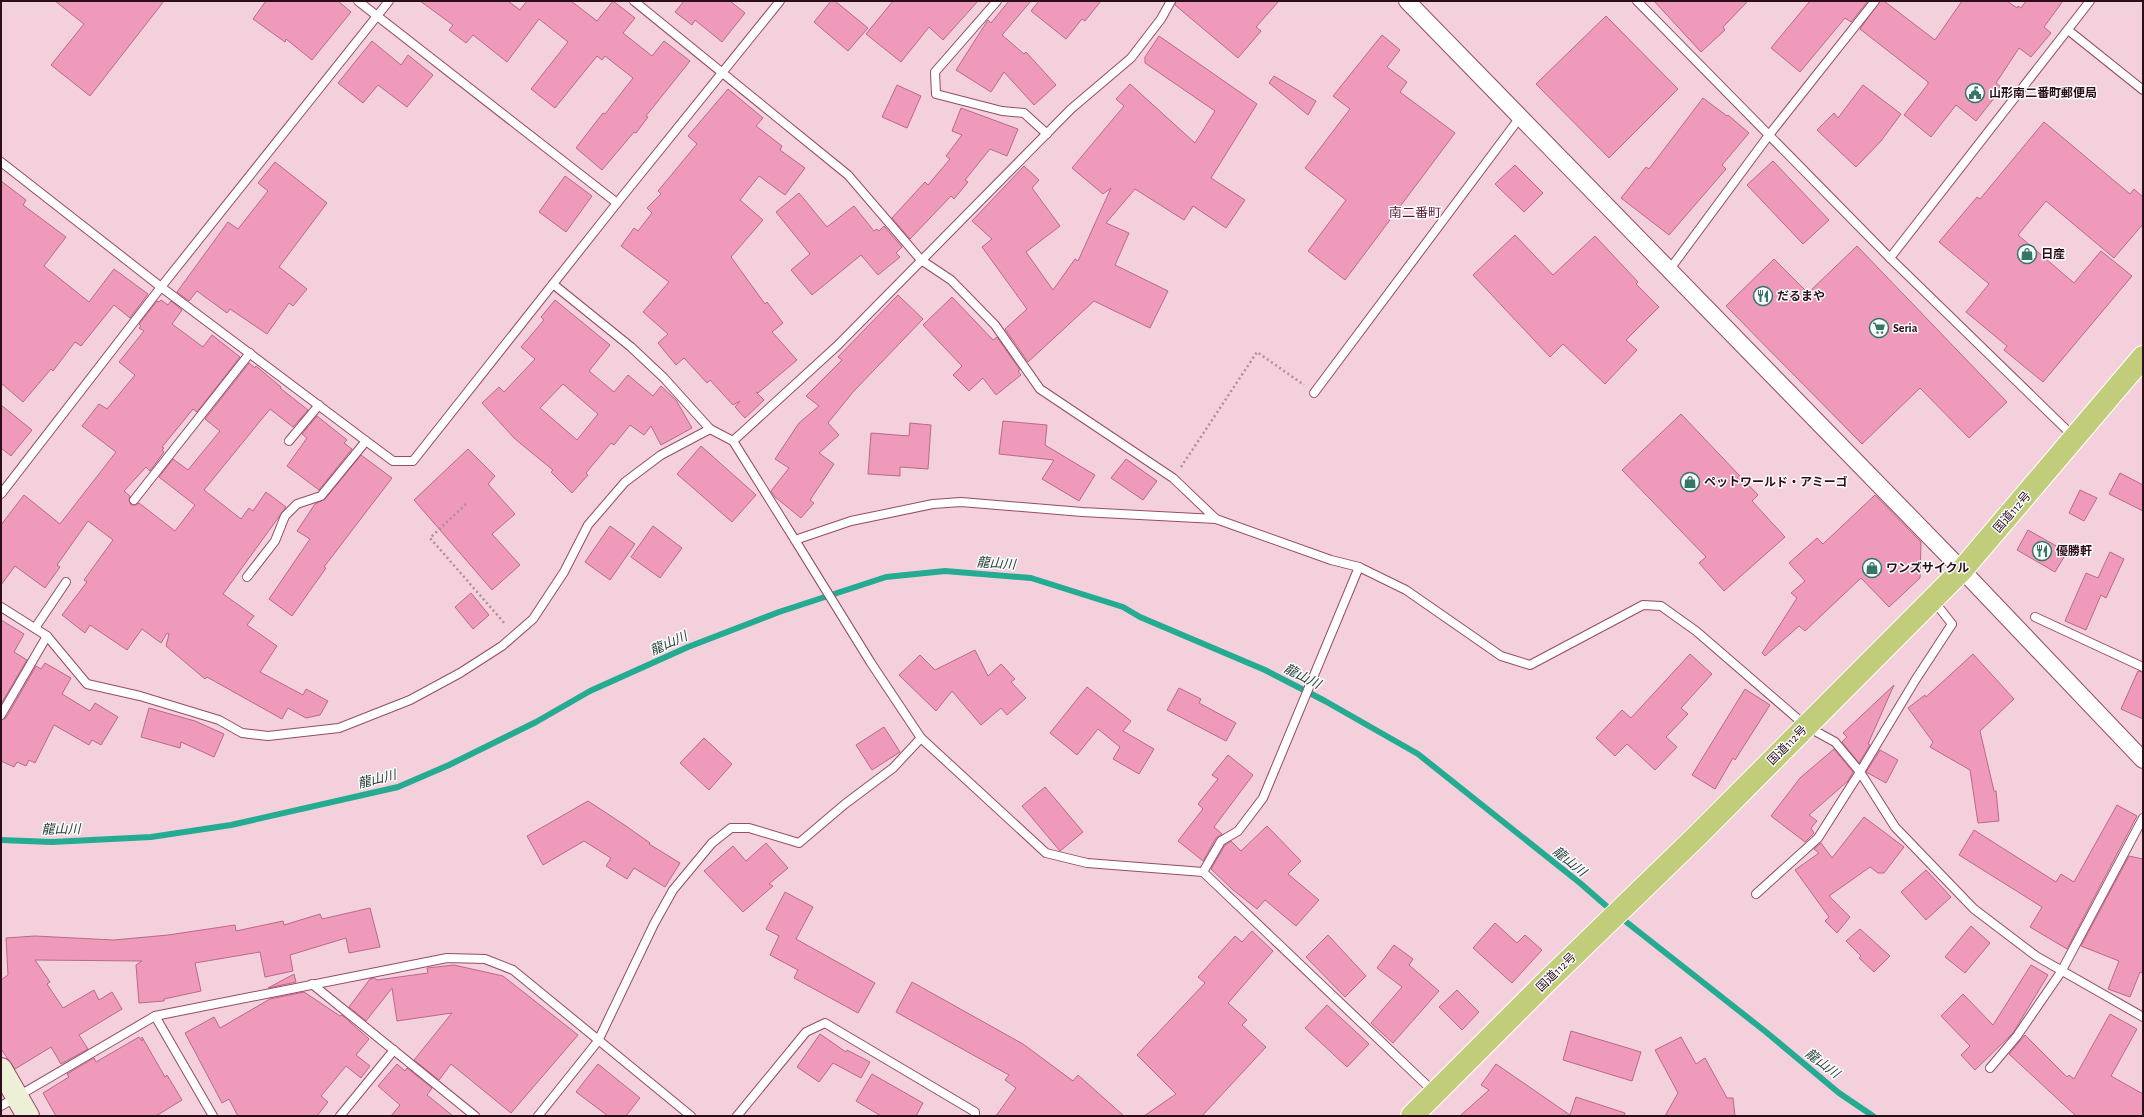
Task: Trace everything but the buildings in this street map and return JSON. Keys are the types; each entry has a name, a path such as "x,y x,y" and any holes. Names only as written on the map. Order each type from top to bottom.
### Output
{"highway":[{"name":"国道112号","path":"1412,1116 1589,940 1699,834 1962,570 2143,357"}],"street":[{"path":"1407,1 1521,116 1962,570 2143,760"},
{"path":"1,1069 9,1102 28,1116"}],"lane":[{"path":"358,1 617,203"},
{"path":"1,494 161,287 389,1"},
{"path":"634,1 848,175 921,260 951,280 995,325 1040,389 1173,478 1216,519"},
{"path":"1,162 161,287 393,461 413,461 617,203 780,1"},
{"path":"997,1 935,72 936,94 1002,111 1024,113 1047,134"},
{"path":"733,441 837,346 1071,109 1131,58 1161,19 1171,1"},
{"path":"1637,1 1890,258 2075,438"},
{"path":"1670,269 1769,135 1875,1"},
{"path":"1890,258 2090,1"},
{"path":"2068,30 2143,90"},
{"path":"1314,393 1521,116"},
{"path":"553,284 631,346 664,378 710,428 733,441 871,663 921,738 1046,853 1087,863 1203,872 1434,1093"},
{"path":"134,500 250,353"},
{"path":"289,441 319,405"},
{"path":"1,607 47,636 87,684 140,696 219,720 242,733 268,736 339,728 410,700 460,673 502,646 533,619 564,572 588,525 625,482 662,454 710,428"},
{"path":"247,577 275,541 285,516 297,504 321,496 366,441"},
{"path":"1,478 9,484"},
{"path":"795,540 851,521 933,504 961,502 1082,512 1216,519 1331,560 1359,567 1406,590 1502,656 1530,665 1643,605 1661,606 1696,631 1806,726 1835,742 1860,772 1895,827 1974,909 2036,956 2061,972 2143,1018"},
{"path":"1203,872 1221,841 1238,831 1263,798 1353,585 1359,567"},
{"path":"35,628 66,582"},
{"path":"1756,894 1818,838 1916,679 1952,624 1932,599"},
{"path":"2035,617 2143,667"},
{"path":"1,715 47,636"},
{"path":"538,1116 598,1041 654,924 673,890 712,843 731,828 749,828 799,843 845,804 893,768 921,738"},
{"path":"1990,1068 2017,1036 2061,972 2143,818"},
{"path":"9,1102 155,1016 447,958 485,959 513,970 691,1116"},
{"path":"312,984 475,1116"},
{"path":"155,1016 213,1116"},
{"path":"737,1116 806,1032 825,1023 975,1112 975,1116"},
{"path":"340,1116 394,1050"}],"path":[{"path":"1173,478 1257,352 1314,393"},
{"path":"466,504 430,538 515,635"}],"waterway":[{"name":"龍山川","path":"1,840 52,842 151,837 231,825 398,787 449,765 536,722 590,691 688,647 779,612 886,577 945,571 1031,578 1123,607 1140,617 1265,670 1325,701 1418,754 1580,883 1612,911"},
{"name":"龍山川","path":"1620,917 1766,1032 1839,1093 1873,1116"}],"place":[{"name":"山形南二番町郵便局","path":"1975,93"},
{"name":"日産","path":"2027,254"},
{"name":"だるまや","path":"1763,296"},
{"name":"Seria","path":"1879,328"},
{"name":"ペットワールド・アミーゴ","path":"1690,482"},
{"name":"優勝軒","path":"2042,551"},
{"name":"ワンズサイクル","path":"1872,568"}],"district":[{"name":"南二番町","path":"1415,213"}]}
